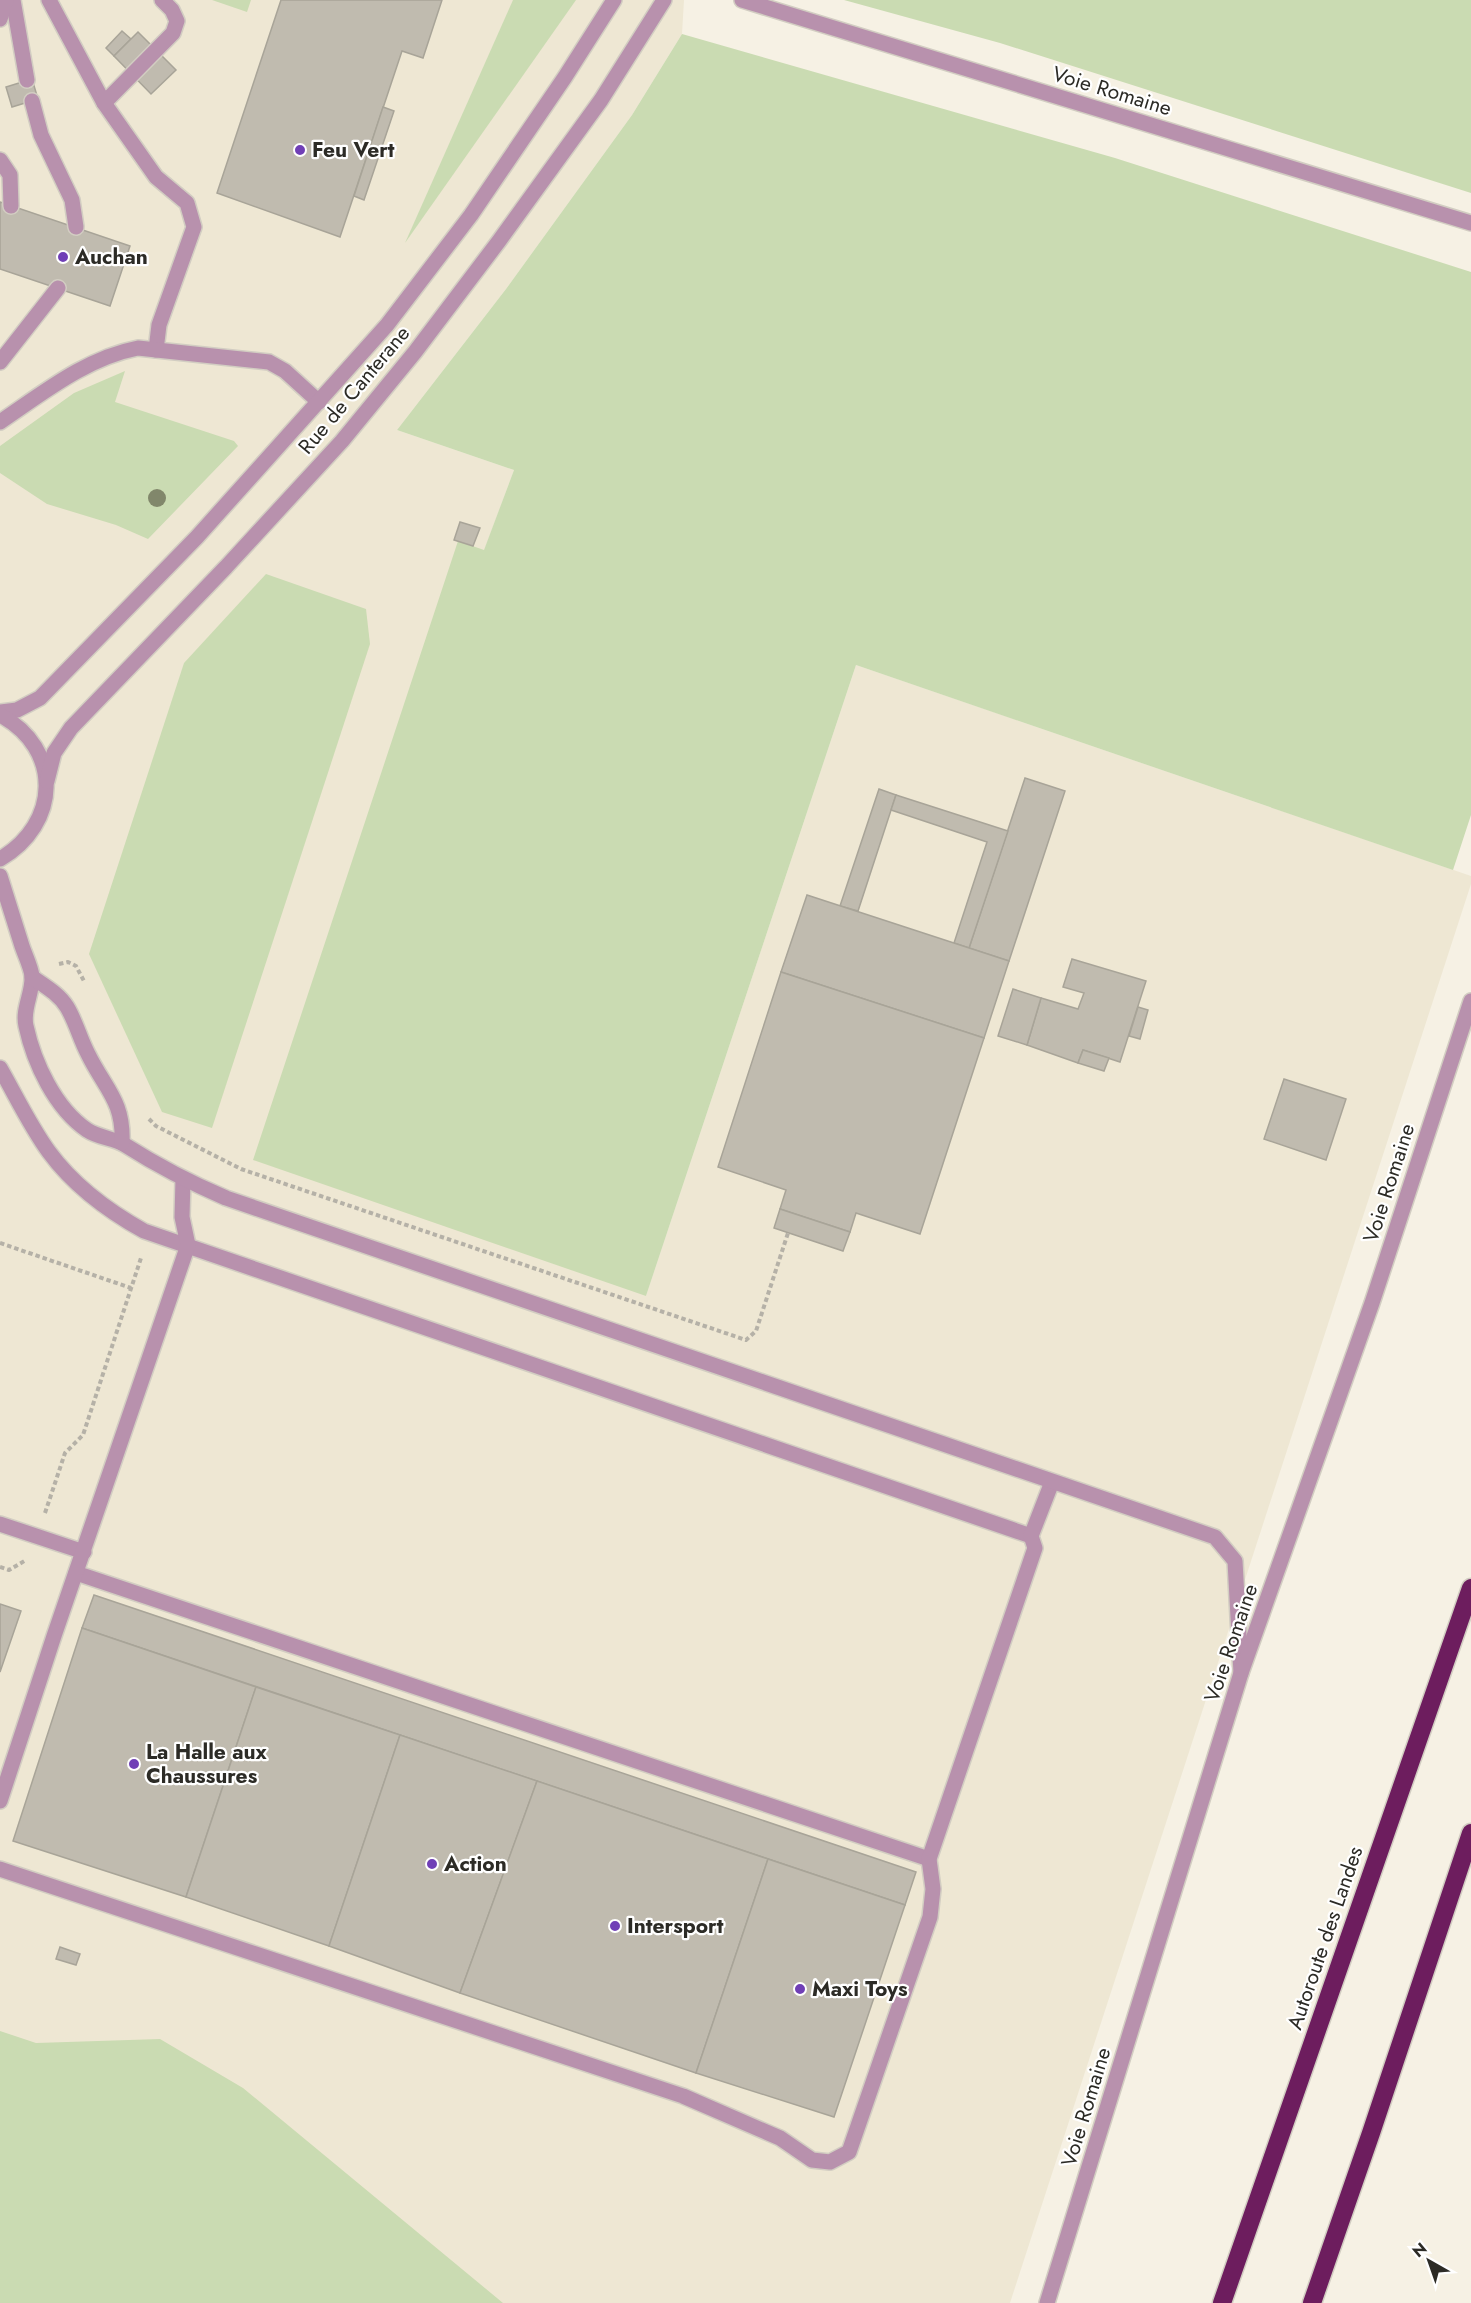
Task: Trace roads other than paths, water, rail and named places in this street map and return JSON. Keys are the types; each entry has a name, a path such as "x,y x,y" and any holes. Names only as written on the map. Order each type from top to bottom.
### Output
{"highway":[{"name":"Autoroute des Landes","path":"1222,2303 1471,1588"},
{"path":"1312,2303 1471,1833"}],"street":[{"path":"0,19 6,0"},
{"path":"13,0 27,80"},
{"path":"50,0 104,103 156,177 187,203 194,227 159,325 156,350"},
{"path":"104,103 173,33 177,21 172,10 162,0"},
{"name":"Rue de Canterane","path":"0,713 17,710 40,698 197,537 387,325 471,215 565,77 614,0"},
{"name":"Rue de Canterane","path":"0,859 17,849 34,830 44,806 54,753 71,728 326,458 415,352 601,100 664,0"},
{"name":"Voie Romaine","path":"742,0 1471,223"},
{"path":"32,101 41,135 72,200 76,227"},
{"path":"0,160 10,175 11,206"},
{"path":"0,362 58,288"},
{"path":"0,422 67,378 96,362 131,350 156,350 269,362 285,371 319,402"},
{"path":"0,713 15,723 31,739 42,759 47,781"},
{"path":"0,876 32,977 26,1005 25,1024 44,1076 74,1119 88,1131 122,1143 150,1162 226,1198 1215,1537 1235,1561 1241,1674"},
{"path":"32,977 54,991 67,1006 88,1054 116,1100 123,1127 122,1143"},
{"name":"Voie Romaine","path":"1047,2303 1241,1674 1372,1303 1471,1001"},
{"path":"0,1068 34,1129 68,1175 118,1216 144,1232 188,1245 1031,1536"},
{"path":"0,1801 188,1245 182,1217 183,1179"},
{"path":"0,1869 683,2096 780,2138 812,2160 830,2162 849,2151 930,1917 933,1889 929,1859 1035,1548 1031,1536 1052,1482"},
{"path":"0,1524 84,1552"},
{"path":"76,1573 929,1859"}],"place":[{"name":"Feu Vert","path":"300,150"},
{"name":"Auchan","path":"63,257"},
{"name":"La Halle aux Chaussures","path":"134,1764"},
{"name":"Action","path":"432,1864"},
{"name":"Intersport","path":"615,1926"},
{"name":"Maxi Toys","path":"800,1989"}]}
